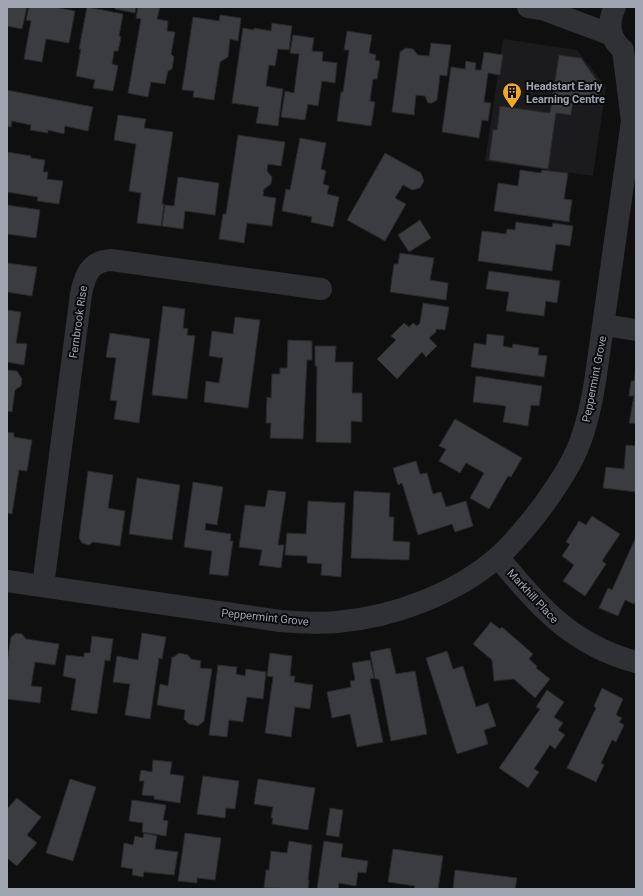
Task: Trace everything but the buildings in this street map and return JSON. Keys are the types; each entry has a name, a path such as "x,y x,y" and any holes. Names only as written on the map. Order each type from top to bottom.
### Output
{"street":[{"name":"Peppermint Grove","path":"7,581 280,621 336,622 396,612 423,602 474,575 498,557 519,536 561,480 576,453 589,412 604,325 634,115 624,47 610,24 612,12 615,7"},
{"path":"544,8 624,47"},
{"name":"Fernbrook Rise","path":"43,586 81,294 86,277 91,268 99,262 111,260 321,289"},
{"path":"604,325 636,330"},
{"name":"Markhill Place","path":"498,557 532,598 564,628 595,646 636,662"}],"shaded area":[{"path":"503,39 577,50 606,87 593,176 485,161"}],"place":[{"name":"Headstart Early Learning Centre","path":"512,109"}]}
